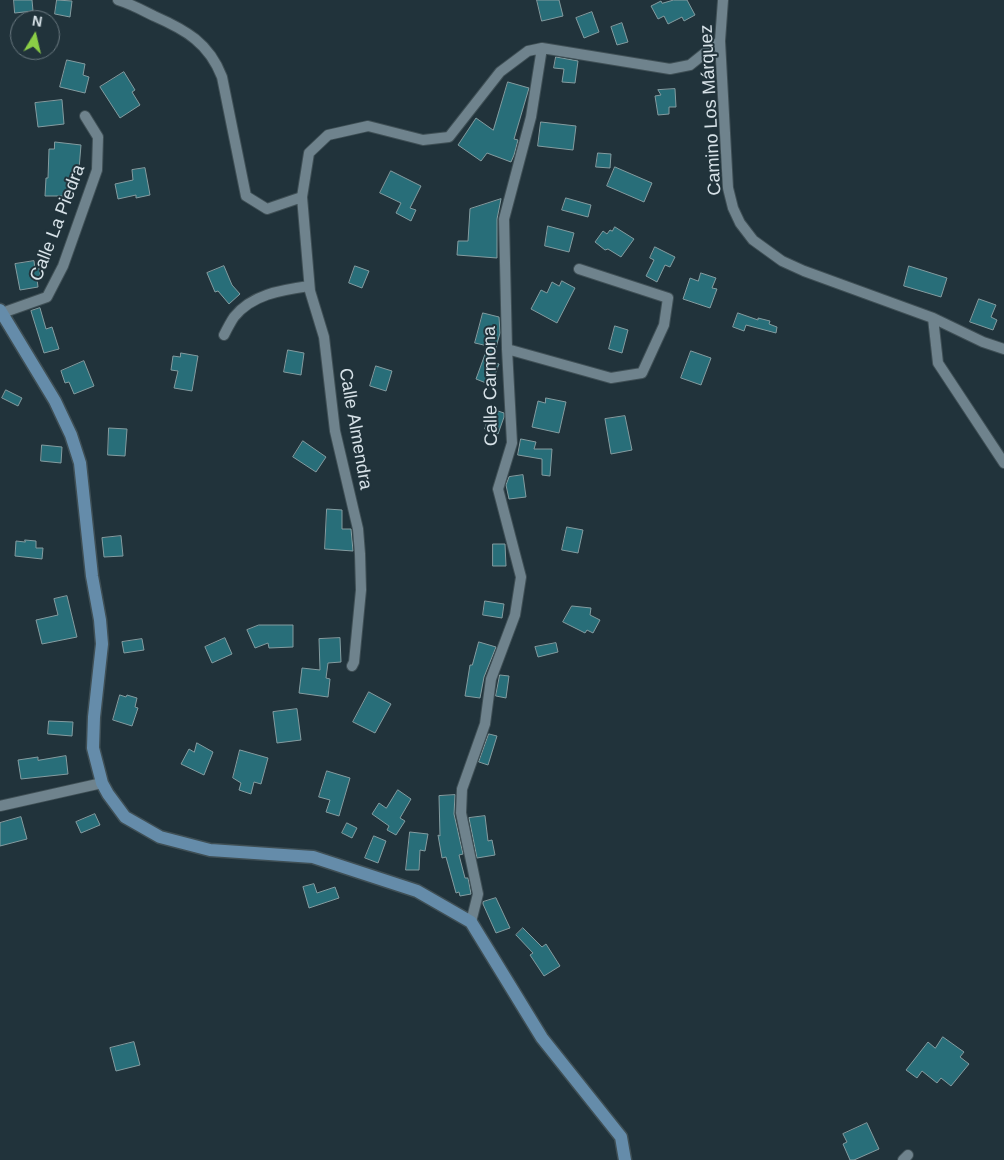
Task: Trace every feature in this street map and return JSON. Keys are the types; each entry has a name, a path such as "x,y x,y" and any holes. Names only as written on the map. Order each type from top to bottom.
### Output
{"street":[{"path":"118,0 182,28 207,51 217,65 222,77 246,196 268,209 302,197"},
{"name":"Camino Los Márquez","path":"723,0 720,41 728,188 733,208 748,234 753,240 782,261 804,272 933,318 983,342 1004,349"},
{"path":"542,48 670,69 690,65 720,41"},
{"name":"Calle Almendra","path":"352,666 362,590 358,529 336,431 324,337 309,286 302,197 309,153 328,135 368,126 423,140 449,137 500,72 528,52 542,48"},
{"name":"Calle Carmona","path":"471,922 478,894 461,813 462,789 485,724 491,679 515,615 521,577 498,490 512,443 507,349 504,219 531,117 542,48"},
{"name":"Calle La Piedra","path":"1,311 47,297 63,266 97,170 98,137 86,116"},
{"path":"507,349 611,378 642,372 664,324 668,298 579,269"},
{"path":"224,335 234,317 252,301 280,290 309,286"},
{"path":"1,311 55,401 71,435 80,463 92,576 100,620 102,644 94,717 93,748 102,783 126,817 160,838 210,850 313,857 417,891 471,922 542,1038 621,1137 625,1160"},
{"path":"933,318 938,362 1004,462"},
{"path":"0,806 102,783"}],"building":[{"path":"14,0 32,0 33,10 15,10"},
{"path":"57,0 72,1 70,17 60,15 60,10 56,10"},
{"path":"537,0 559,0 563,16 542,21"},
{"path":"674,0 687,0 695,15 684,21 682,17 668,24 664,16 658,19 651,6 661,1 662,3"},
{"path":"592,12 599,32 584,38 576,18"},
{"path":"622,23 628,42 617,45 611,27"},
{"path":"556,57 578,61 575,83 562,82 564,69 554,68"},
{"path":"67,60 85,64 83,75 89,77 85,93 60,87"},
{"path":"124,72 135,90 132,92 140,105 120,118 100,87"},
{"path":"508,82 529,88 514,139 518,140 514,155 511,162 487,153 481,161 458,145 476,118 493,130"},
{"path":"675,89 676,107 669,107 669,114 658,115 655,96 661,95 658,90"},
{"path":"62,100 64,124 38,127 35,103"},
{"path":"541,122 576,126 573,150 538,146"},
{"path":"55,142 81,145 79,169 73,168 72,196 45,196 49,149 54,149"},
{"path":"598,153 611,154 610,168 596,167"},
{"path":"615,167 652,183 644,202 607,186"},
{"path":"145,168 150,195 136,198 136,195 118,199 115,184 133,180 132,170"},
{"path":"391,171 421,186 410,208 416,210 411,221 396,213 401,203 380,193"},
{"path":"566,198 591,205 588,217 562,210"},
{"path":"501,199 497,219 497,258 457,255 458,241 468,241 470,209"},
{"path":"548,226 574,233 569,252 545,246"},
{"path":"615,227 634,239 621,257 608,249 605,250 595,242 603,231 607,234"},
{"path":"655,247 675,257 670,267 665,265 657,282 646,276 654,260 650,258"},
{"path":"34,261 35,269 39,268 41,278 37,279 38,287 20,290 15,264"},
{"path":"224,266 232,285 240,294 229,304 218,291 215,292 207,273"},
{"path":"355,266 369,271 362,288 349,283"},
{"path":"909,266 947,278 941,297 904,286"},
{"path":"701,273 716,278 712,288 717,289 710,308 683,299 690,278 698,281"},
{"path":"562,281 575,288 557,323 531,309 541,290 547,293 552,282 559,286"},
{"path":"979,299 996,305 991,317 997,320 993,330 970,322"},
{"path":"40,308 46,329 52,327 59,349 44,353 31,311"},
{"path":"483,313 499,317 500,333 492,362 499,364 491,385 476,379 488,346 475,343"},
{"path":"738,313 758,320 758,318 770,321 769,324 777,327 776,333 746,325 744,331 733,327"},
{"path":"615,326 628,330 622,353 609,349"},
{"path":"288,350 304,353 301,375 284,372"},
{"path":"691,351 711,358 701,385 681,378"},
{"path":"181,353 198,356 192,391 174,388 178,371 171,370 173,356 180,357"},
{"path":"84,361 94,386 74,394 69,382 65,383 61,371"},
{"path":"376,366 392,371 386,391 370,386"},
{"path":"6,390 22,398 18,406 2,398"},
{"path":"546,398 566,402 559,433 532,427 538,401 545,403"},
{"path":"492,409 504,413 498,434 485,429"},
{"path":"625,416 632,450 611,454 605,419"},
{"path":"109,428 127,429 125,456 108,455"},
{"path":"521,439 536,442 534,449 552,449 550,476 542,475 542,459 518,455"},
{"path":"303,441 326,457 316,472 293,457"},
{"path":"42,445 62,447 61,463 41,461"},
{"path":"523,475 526,497 509,499 506,485 509,477"},
{"path":"327,509 342,510 342,529 351,529 353,551 325,549"},
{"path":"567,527 583,530 578,553 562,550"},
{"path":"121,536 123,556 104,557 102,538"},
{"path":"25,540 36,541 36,548 43,548 42,559 15,556 16,541 25,542"},
{"path":"493,544 505,544 506,566 493,566"},
{"path":"67,596 77,637 42,644 36,620 58,615 54,599"},
{"path":"485,601 504,604 502,618 483,615"},
{"path":"572,606 591,608 590,615 600,620 593,633 587,630 585,633 563,622"},
{"path":"259,625 293,625 293,647 269,648 268,643 255,648 247,630"},
{"path":"225,638 232,654 212,663 205,647"},
{"path":"340,638 341,662 328,663 326,678 330,679 328,697 299,693 302,668 320,670 319,639"},
{"path":"142,639 144,650 124,653 122,642"},
{"path":"479,642 496,647 484,677 480,698 465,696 470,665 472,665"},
{"path":"556,643 558,652 538,657 535,647"},
{"path":"500,675 509,676 506,698 496,696"},
{"path":"369,692 391,704 375,733 353,722"},
{"path":"120,695 137,698 135,707 138,708 132,726 113,720"},
{"path":"297,709 301,740 277,743 273,712"},
{"path":"49,721 73,722 72,736 48,734"},
{"path":"489,734 497,736 488,765 479,762"},
{"path":"197,743 213,752 204,775 181,764 189,749 194,752"},
{"path":"240,750 268,758 261,784 254,782 251,794 239,790 241,783 233,778"},
{"path":"66,756 68,774 21,779 18,760 38,757 38,760"},
{"path":"327,771 350,778 339,816 326,812 330,800 319,797"},
{"path":"398,790 411,799 400,818 405,821 396,835 387,830 389,826 372,814 379,803 386,808"},
{"path":"455,795 454,814 463,854 459,855 465,878 468,878 471,894 460,896 459,892 456,893 446,857 442,858 438,835 440,836 439,796"},
{"path":"95,814 100,825 81,833 76,822"},
{"path":"485,816 488,841 492,840 495,855 477,858 469,818"},
{"path":"21,817 27,839 0,846 0,823"},
{"path":"347,823 357,828 352,838 342,833"},
{"path":"410,832 428,834 425,851 420,850 419,870 406,870"},
{"path":"374,836 386,841 378,863 365,858"},
{"path":"314,884 317,893 335,887 339,898 309,908 303,887"},
{"path":"496,898 510,928 496,933 483,902"},
{"path":"523,928 542,947 546,944 560,966 544,976 530,955 533,953 516,935"},
{"path":"943,1037 964,1052 960,1057 969,1064 951,1086 941,1078 937,1083 922,1071 917,1078 906,1070 928,1042 935,1048"},
{"path":"134,1042 140,1065 116,1071 110,1048"},
{"path":"867,1123 879,1149 850,1160 843,1144 847,1142 843,1134"}]}
